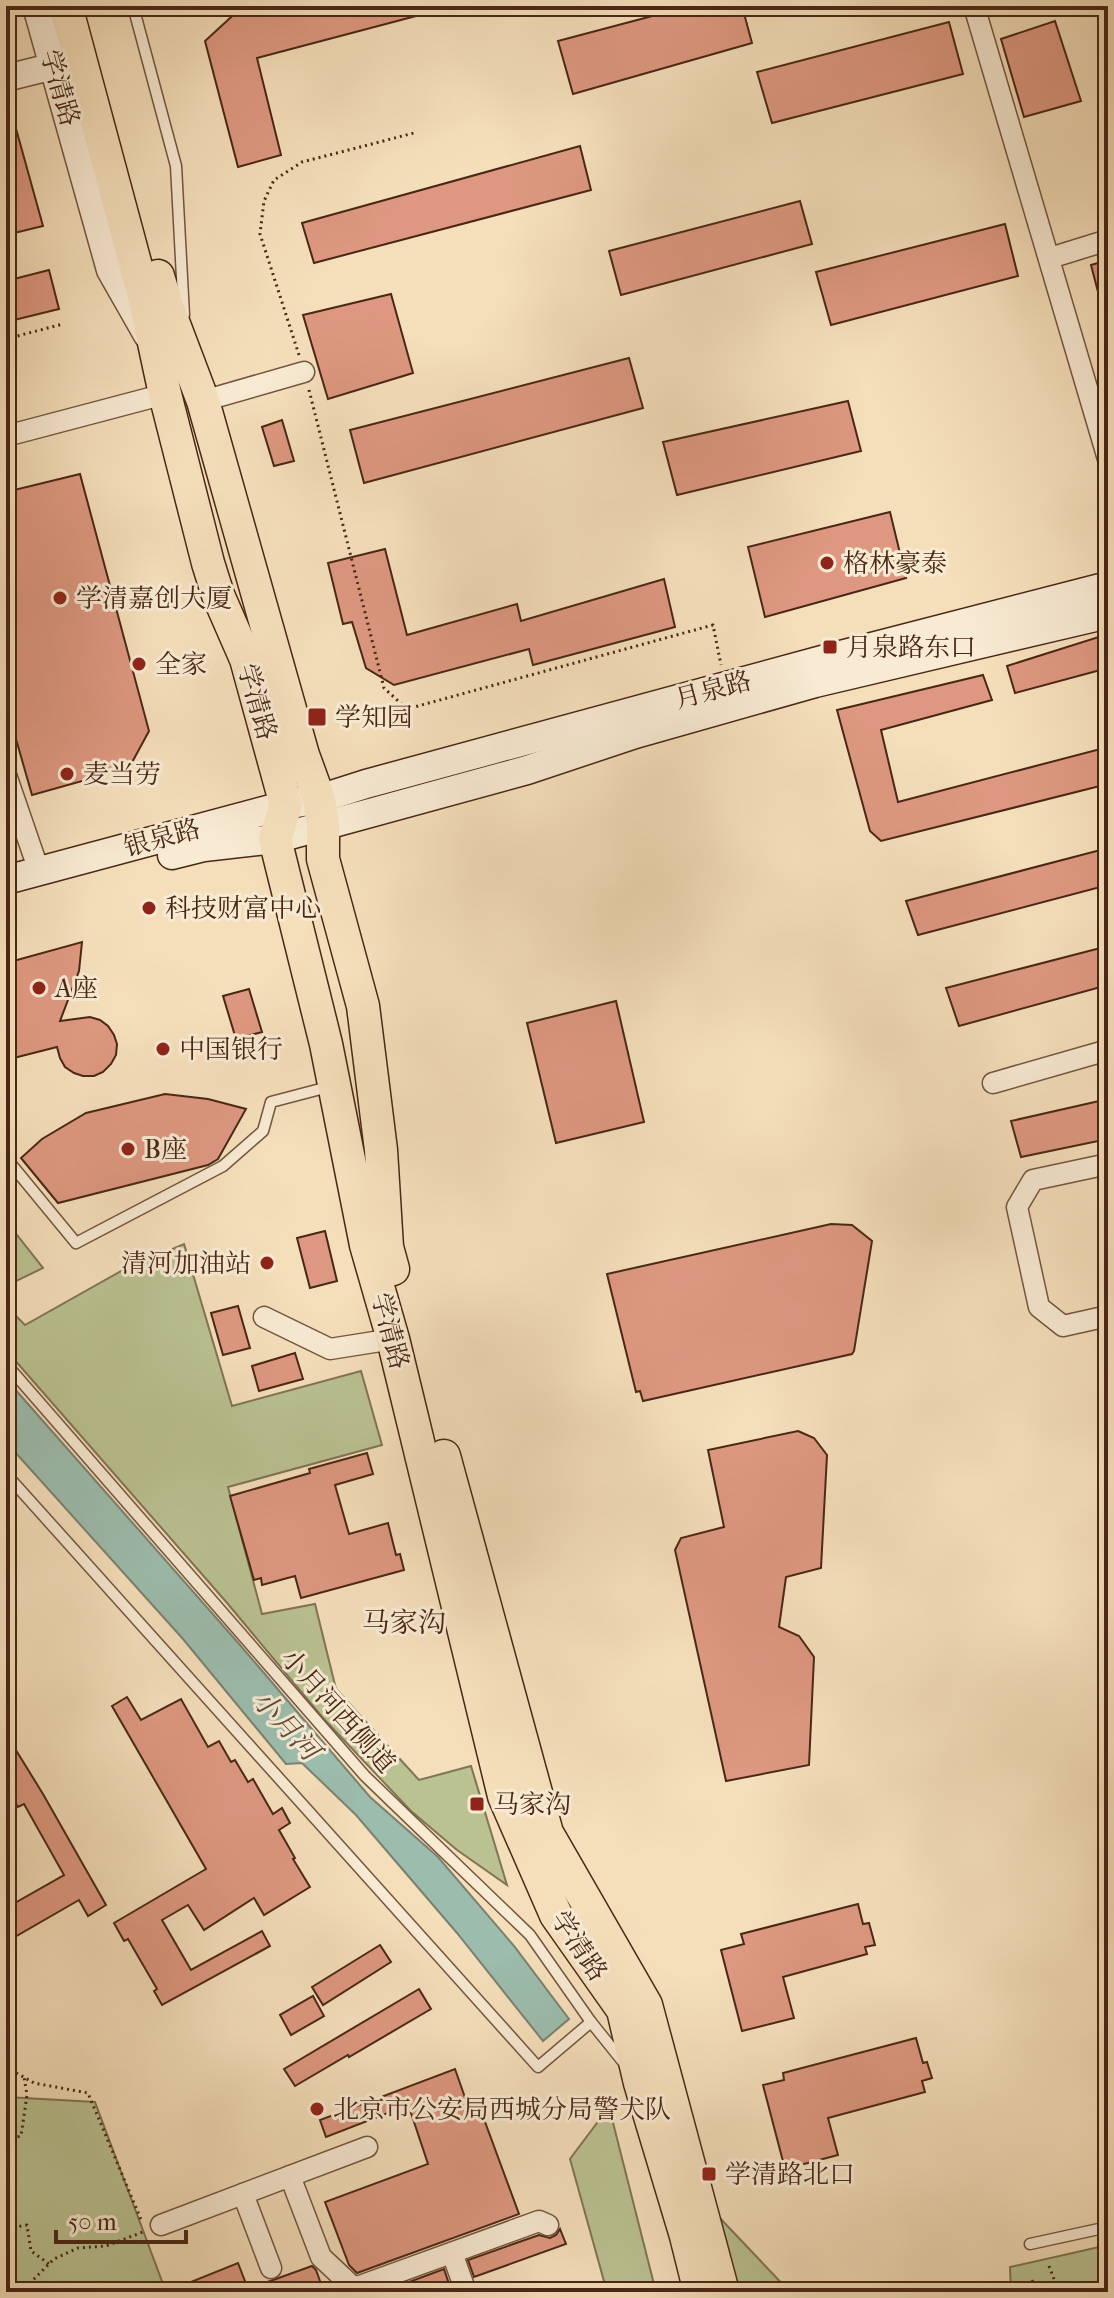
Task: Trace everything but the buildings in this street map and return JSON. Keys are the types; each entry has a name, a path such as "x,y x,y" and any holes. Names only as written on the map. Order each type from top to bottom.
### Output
{"main road":[{"name":"学清路","path":"66,6 144,296 165,394 208,563 218,595 246,659 286,805"},
{"name":"学清路","path":"85,6 167,306 203,401 321,812 323,859 363,1006 381,1150 387,1247 547,1833 646,2005 723,2292"},
{"name":"月泉路","path":"321,812 366,784 1108,586"},
{"name":"月泉路","path":"321,812 527,770 635,734 815,683 1108,614"},
{"name":"银泉路","path":"6,880 286,805 321,812"},
{"path":"275,839 286,805"},
{"name":"银泉路","path":"6,898 204,847 275,839 321,812"},
{"name":"学清路","path":"275,839 326,1044 366,1245 393,1339 504,1796 556,1915 623,2010 640,2083 700,2292"}],"street":[{"name":"学清路","path":"36,6 110,270 154,348"},
{"path":"974,6 1050,258 1099,389 1108,459"},
{"path":"6,78 54,66"},
{"path":"1050,258 1108,240"},
{"path":"203,401 304,372"},
{"path":"6,436 165,394"},
{"path":"6,775 39,871"},
{"path":"993,1083 1108,1050"},
{"path":"1108,1164 1033,1180 1017,1207 1039,1307 1063,1326 1108,1316"},
{"path":"264,1317 330,1349 393,1339"},
{"path":"161,2225 367,2147"},
{"path":"290,2176 321,2257 353,2287 539,2221 548,2225"},
{"path":"243,2194 271,2268"},
{"path":"452,2253 466,2292"}],"lane":[{"name":"学清路","path":"133,6 176,166 186,353"},
{"path":"6,1158 76,1243 223,1166 263,1131 271,1102 334,1086"},
{"name":"小月河西侧道","path":"6,1364 365,1776 530,1935 591,2022 640,2083"},
{"path":"6,1474 538,2067 591,2022"},
{"path":"1030,2244 1108,2227"}],"path":[{"path":"414,133 302,162 274,180 264,201 260,234 304,372 384,688 407,709 713,625 725,686"},
{"path":"6,339 63,324"},
{"path":"6,2052 11,2070 6,2084"},
{"path":"11,2070 34,2083 88,2093 146,2231 106,2246 78,2248 54,2259 21,2292"},
{"path":"6,2140 21,2136 27,2095 24,2077"},
{"path":"6,2209 16,2227 27,2225 31,2251 49,2264"},
{"path":"1049,2266 1059,2292"},
{"path":"1032,2280 1036,2292"}],"green space":[{"path":"6,1221 43,1268 6,1286"},
{"path":"184,1244 232,1406 361,1371 382,1445 228,1487 262,1614 315,1604 336,1689 419,1780 471,1766 507,1885 457,1850 411,1811 323,1718 228,1604 6,1350 6,1306 25,1325 123,1270"},
{"path":"6,2097 95,2102 166,2292 6,2292"},
{"path":"609,2107 656,2292 607,2292 570,2159"},
{"path":"717,2215 790,2292 739,2292"},
{"path":"1108,2245 1108,2292 1011,2292 1010,2267"}],"water":[{"name":"小月河","path":"6,1379 370,1797 438,1857 514,1946 569,2019 543,2041 457,1933 356,1815 302,1763 286,1764 183,1639 6,1442"}],"place":[{"name":"格林豪泰","path":"827,563"},
{"name":"学清嘉创大厦","path":"60,598"},
{"name":"月泉路东口","path":"830,647"},
{"name":"全家","path":"139,664"},
{"name":"学知园","path":"317,717"},
{"name":"麦当劳","path":"67,774"},
{"name":"科技财富中心","path":"149,908"},
{"name":"A座","path":"39,988"},
{"name":"中国银行","path":"163,1049"},
{"name":"B座","path":"128,1149"},
{"name":"清河加油站","path":"267,1263"},
{"name":"马家沟","path":"477,1804"},
{"name":"北京市公安局西城分局警犬队","path":"317,2109"},
{"name":"学清路北口","path":"709,2174"}],"district":[{"name":"马家沟","path":"404,1622"}]}
